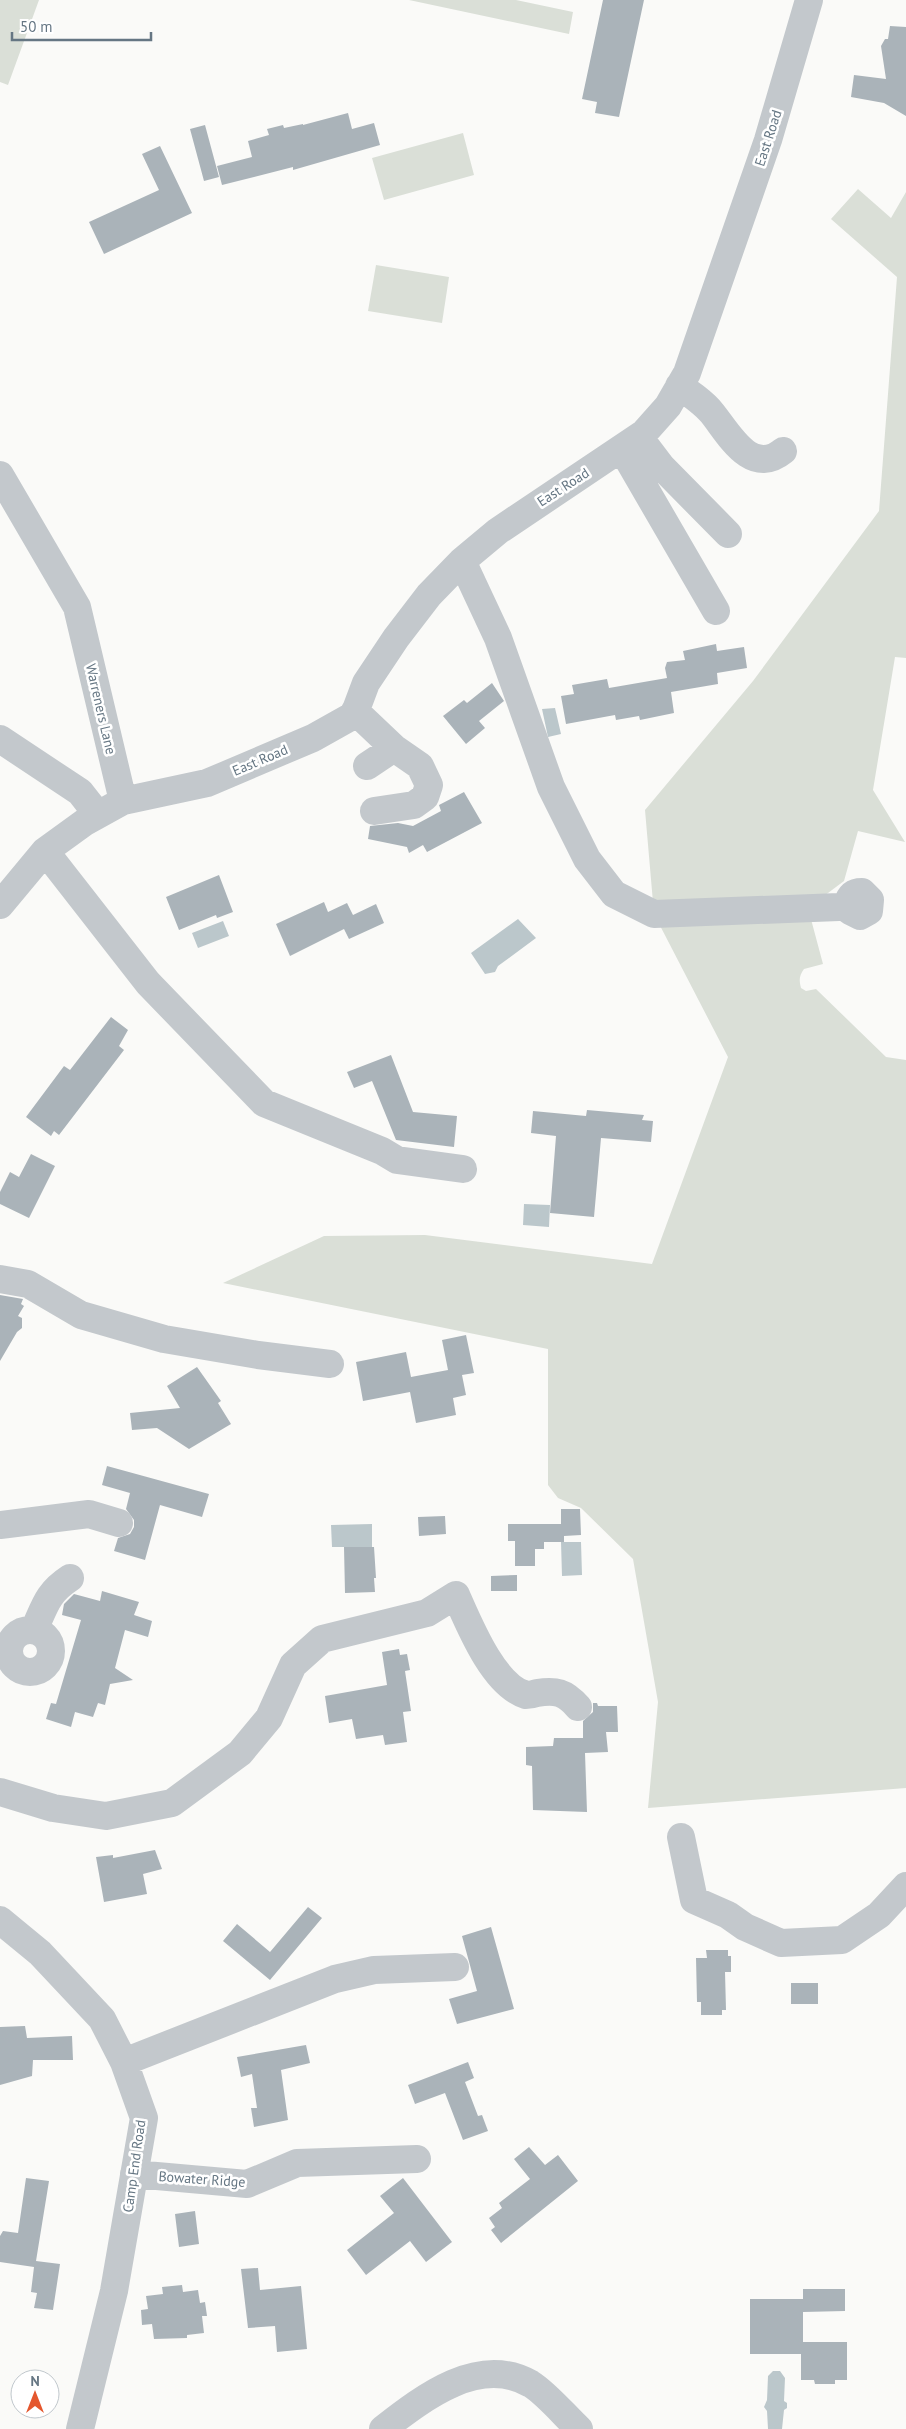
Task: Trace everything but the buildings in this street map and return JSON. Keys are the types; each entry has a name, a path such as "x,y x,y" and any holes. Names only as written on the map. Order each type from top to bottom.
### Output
{"street":[{"name":"East Road","path":"123,801 207,783 313,738 354,715 366,683 396,638 429,595 462,561 506,526 630,443 668,406 687,373 768,140 809,0"},
{"path":"679,386 712,412 731,440 742,450 761,460 774,458 782,451"},
{"path":"630,443 661,466 728,534"},
{"path":"630,443 716,611"},
{"name":"Warreners Lane","path":"0,474 77,607 123,801"},
{"path":"462,561 498,638 551,787 587,858 614,894 654,914 847,905"},
{"path":"355,711 394,748 420,766 426,773 429,785 425,797 414,805 374,811"},
{"path":"0,739 80,792 98,814"},
{"path":"367,766 394,748"},
{"path":"0,905 45,850 98,814 123,801"},
{"path":"45,850 148,983 264,1102 382,1150 397,1160 463,1169"},
{"path":"0,1279 28,1284 81,1315 164,1339 258,1355 330,1364"},
{"path":"0,1525 89,1514 119,1523"},
{"path":"17,1629 52,1592 70,1578"},
{"path":"0,1792 54,1808 106,1816 172,1803 240,1753 268,1718 293,1665 322,1639 427,1613 456,1595 471,1631 505,1683 527,1695 556,1691 568,1696 578,1707"},
{"path":"681,1837 694,1900 728,1915 745,1927 781,1943 842,1940 879,1915 906,1886"},
{"name":"Camp End Road","path":"0,1920 40,1953 102,2019 124,2062 144,2118 114,2291 87,2427"},
{"path":"124,2062 335,1979 374,1970 455,1967"},
{"name":"Bowater Ridge","path":"134,2174 247,2184 297,2163 417,2159"},
{"path":"383,2429 440,2388 471,2377 489,2375 514,2376 533,2385 579,2429"}],"shaded area":[{"path":"0,0 39,0 8,85 0,82"},
{"path":"409,0 516,0 573,12 569,34"},
{"path":"463,133 474,175 384,200 372,158"},
{"path":"858,189 891,218 906,192 906,658 895,657 873,790 905,842 858,831 844,881 808,908 823,964 804,969 800,980 801,988 806,991 816,989 886,1057 906,1060 906,1788 648,1808 658,1702 633,1559 581,1508 558,1498 548,1485 548,1349 223,1283 324,1236 425,1235 652,1264 728,1057 654,914 645,810 753,681 879,511 897,277 831,219"},
{"path":"376,265 449,277 442,323 368,311"},
{"path":"555,708 561,734 548,737 542,709"},
{"path":"518,919 536,938 498,966 495,972 485,974 471,953"},
{"path":"223,921 229,936 198,948 192,933"},
{"path":"524,1204 550,1205 549,1227 523,1225"},
{"path":"372,1524 372,1547 332,1547 331,1525"},
{"path":"561,1542 581,1542 582,1575 562,1576"},
{"path":"773,2371 780,2371 785,2378 784,2401 787,2403 787,2408 784,2410 782,2429 768,2429 767,2411 764,2407 767,2400 768,2376"}]}
